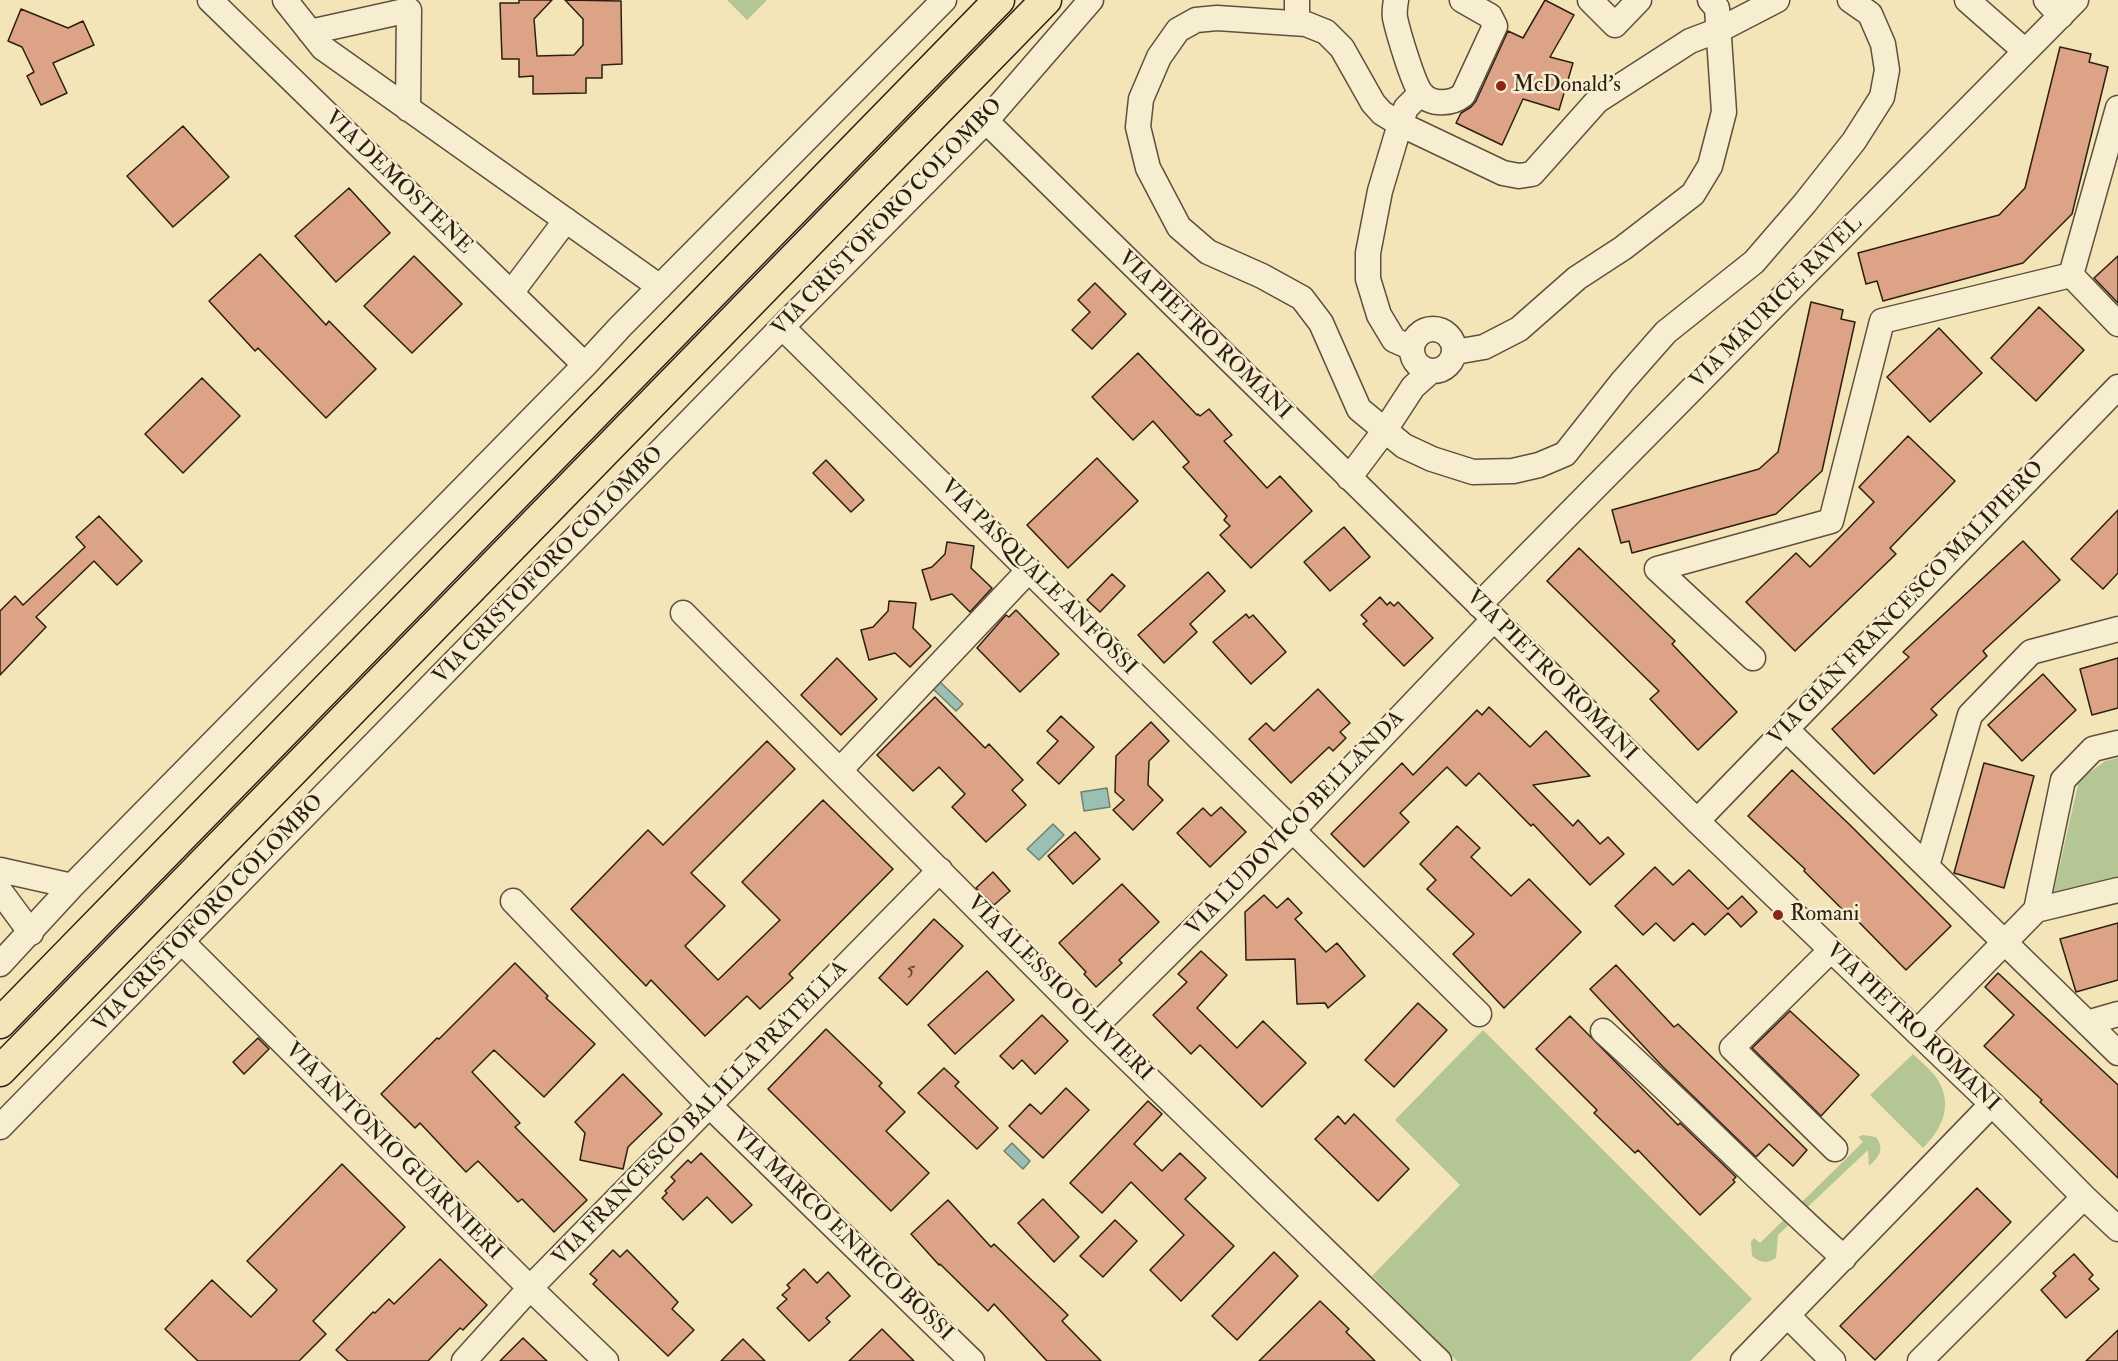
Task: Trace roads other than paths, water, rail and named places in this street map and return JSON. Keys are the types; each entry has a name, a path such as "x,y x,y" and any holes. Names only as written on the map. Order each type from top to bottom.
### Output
{"main road":[{"path":"0,1023 999,0"},
{"name":"VIA CRISTOFORO COLOMBO","path":"0,1071 1046,0"}],"street":[{"path":"285,0 323,48 660,287"},
{"path":"0,964 72,886 944,0"},
{"path":"1396,0 1395,17 1421,93 1432,101 1446,102 1456,101 1463,95 1495,26 1490,16 1462,0"},
{"path":"1590,0 1615,25 1639,0"},
{"path":"1777,0 1716,10 1690,41 1597,101 1532,174 1519,176 1503,173 1400,124 1382,113 1373,103 1342,48 1326,32 1306,24 1297,12 1217,18 1202,10 1196,20 1178,30 1159,57 1141,99 1138,127 1148,168 1179,227 1208,252 1262,276 1302,298 1322,323 1359,409 1404,446 1432,459 1473,472 1513,471 1539,465 1565,454 1622,382 1666,332 1754,262 1806,203 1854,141 1882,97 1887,70 1883,44 1870,15 1850,0"},
{"path":"1967,0 2025,51"},
{"name":"VIA DEMOSTENE","path":"216,2 585,365"},
{"name":"VIA CRISTOFORO COLOMBO","path":"0,1126 986,121 1094,2"},
{"path":"310,32 414,5 408,109"},
{"name":"VIA MAURICE RAVEL","path":"1486,612 2025,51 2061,5"},
{"path":"1455,352 1484,347 1519,329 1577,278 1623,248 1693,194 1710,166 1724,112 1716,10"},
{"path":"1412,348 1394,340 1379,315 1368,279 1368,253 1380,191 1400,124 1407,108 1421,93"},
{"path":"2071,274 2118,108"},
{"name":"VIA PIETRO ROMANI","path":"986,121 1697,821 1992,1104 2118,1229"},
{"path":"510,292 566,220"},
{"path":"2071,274 2118,324"},
{"path":"1753,658 1657,568 1831,521 1882,321 2071,274"},
{"name":"VIA PASQUALE ANFOSSI","path":"782,327 1479,1014"},
{"path":"1438,329 1451,338 1455,352 1449,364 1438,371 1431,371 1425,370 1415,361 1412,348 1418,335 1424,330 1438,329"},
{"path":"1349,478 1385,430 1413,387 1431,371"},
{"name":"VIA GIAN FRANCESCO MALIPIERO","path":"1697,821 2118,387"},
{"path":"840,770 1029,570"},
{"name":"VIA LUDOVICO BELLANDA","path":"1095,1027 1293,830 1486,612"},
{"name":"VIA ALESSIO OLIVIERI","path":"683,613 1095,1027 1439,1361"},
{"path":"1927,866 1970,715 2031,652 2118,629"},
{"path":"1786,729 2118,1053"},
{"path":"2037,910 2063,780 2093,749 2118,743"},
{"path":"0,870 72,886"},
{"name":"VIA FRANCESCO BALILLA PRATELLA","path":"464,1361 530,1288 940,870"},
{"path":"1917,1032 2037,910 2118,890"},
{"path":"0,891 31,933"},
{"name":"VIA MARCO ENRICO BOSSI","path":"513,901 710,1106 972,1361"},
{"name":"VIA ANTONIO GUARNIERI","path":"182,942 606,1361"},
{"path":"1831,950 1732,1048 1835,1149"},
{"path":"2087,1023 2118,1014"},
{"path":"1603,1031 1844,1258"},
{"path":"1743,1361 1992,1104"},
{"path":"1920,1361 2084,1197"},
{"path":"1788,1316 1833,1361"}],"water":[{"path":"939,681 963,704 956,711 932,688"},
{"path":"1107,788 1110,807 1084,811 1081,792"},
{"path":"1053,824 1064,835 1039,860 1027,849"},
{"path":"1012,1143 1030,1161 1023,1169 1004,1151"}],"place":[{"name":"McDonald's","path":"1501,86"},
{"name":"Romani","path":"1778,915"}]}
